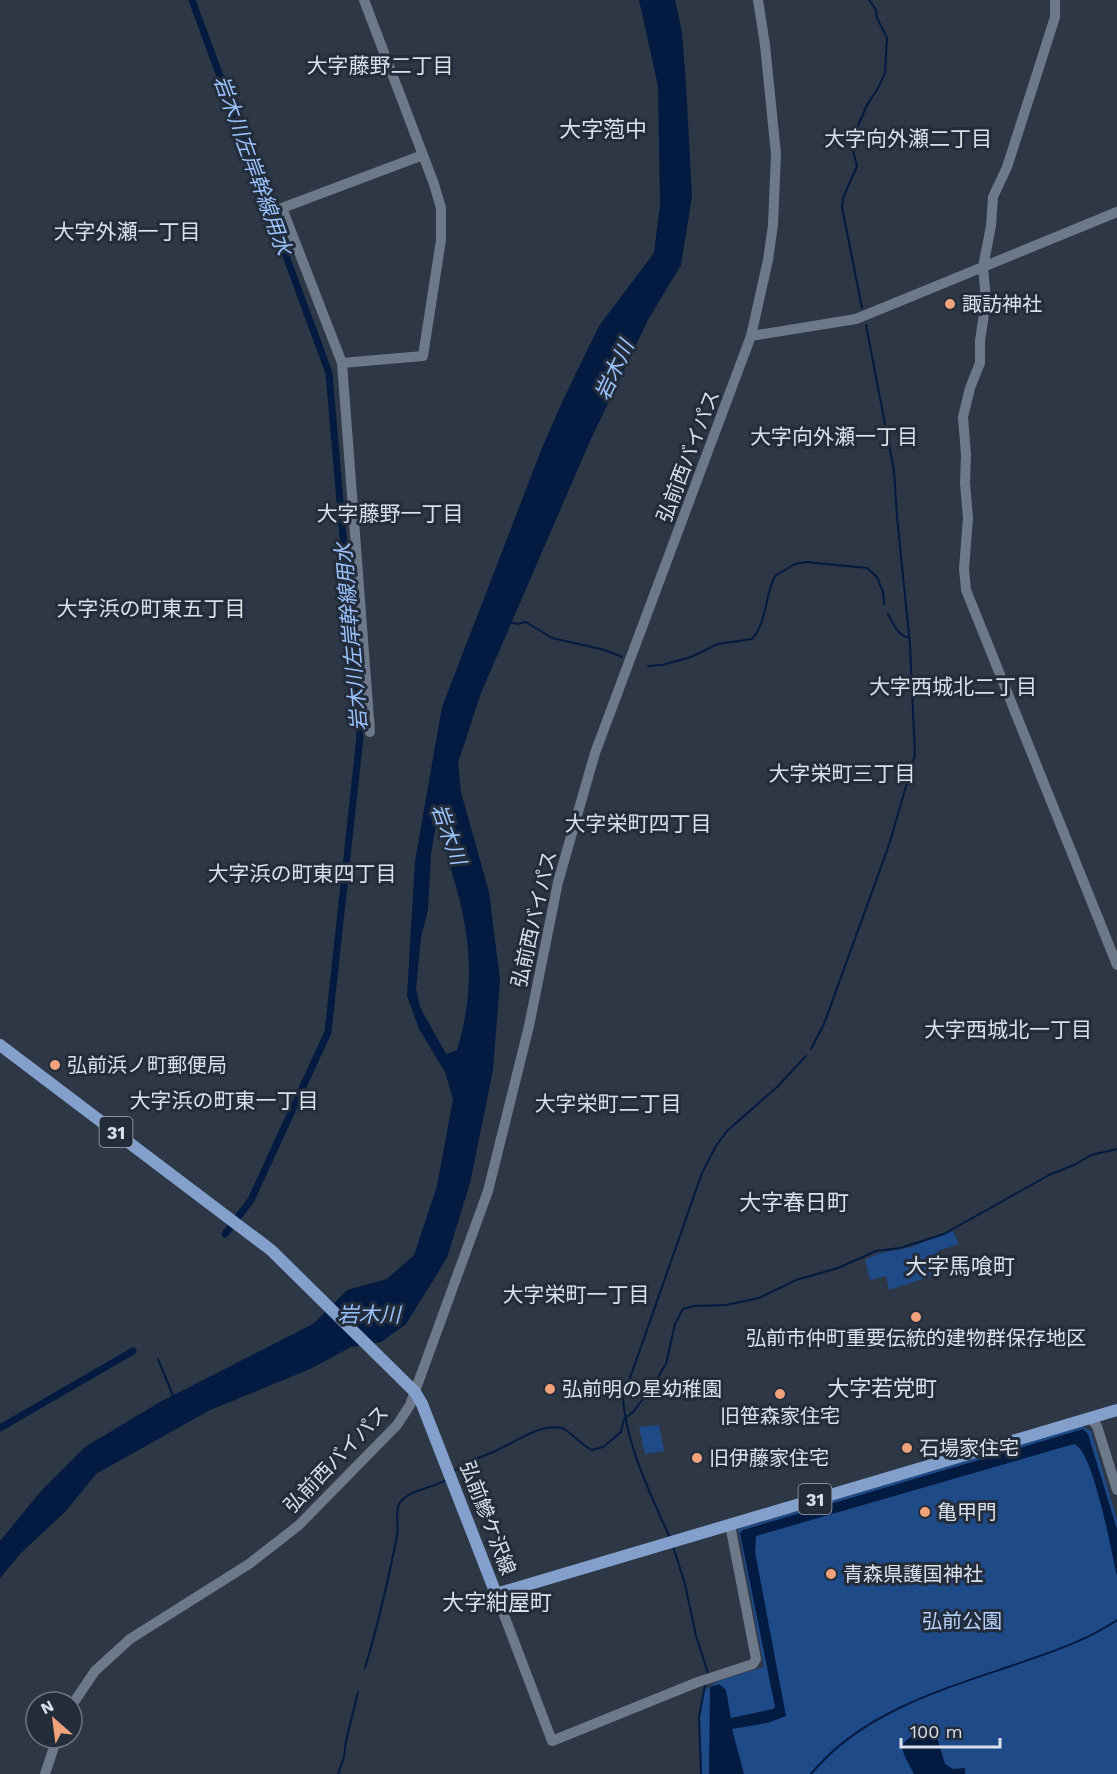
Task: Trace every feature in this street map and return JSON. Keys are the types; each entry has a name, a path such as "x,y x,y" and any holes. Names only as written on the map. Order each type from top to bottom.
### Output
{"main road":[{"name":"弘前鰺ケ沢線","path":"0,1045 272,1250 415,1392 451,1476 496,1594 1117,1410"}],"street":[{"path":"342,363 423,356 441,240 441,208 434,184 364,0"},
{"name":"弘前西バイパス","path":"82,1690 95,1671 130,1639 249,1564 299,1525 397,1425 410,1405 488,1191 529,1026 558,882 595,753 751,336 770,248 776,154 758,0"},
{"path":"1054,0 1055,17 1007,168 993,197 991,226 983,267 986,300 980,341 980,363 970,388 963,417 968,518 964,584 1117,965"},
{"path":"370,732 342,363 282,208 423,155"},
{"path":"751,336 856,319 1117,212"},
{"path":"1090,1418 1098,1426 1117,1490"},
{"path":"496,1594 552,1742 698,1682 753,1664 756,1659 730,1525"},
{"path":"45,1774 53,1750"}],"green space":[{"path":"953,1231 959,1244 938,1251 944,1272 889,1290 886,1276 870,1280 865,1260 877,1254 911,1247"},
{"path":"659,1425 664,1451 645,1454 639,1427"},
{"name":"弘前公園","path":"1082,1426 1091,1431 1117,1520 1117,1774 702,1774 700,1718 705,1690 718,1681 764,1667 738,1529"}],"water":[{"name":"岩木川","path":"639,0 675,0 682,32 692,196 681,265 649,318 590,441 481,693 458,763 461,792 489,892 500,980 493,1070 470,1183 447,1258 406,1324 381,1342 351,1347 310,1369 208,1411 96,1474 65,1512 21,1553 0,1578 0,1541 42,1490 85,1447 160,1402 313,1324 347,1290 387,1279 414,1255 437,1186 453,1099 445,1072 419,1029 407,996 415,861 442,707 542,448 563,400 599,326 654,253 660,204 658,86","holes":["436,825 458,896 469,961 469,983 463,1027 457,1050 446,1054 420,1007 416,989 421,937 428,910 431,854"]},
{"path":"1083,1429 1088,1434 1117,1529 1117,1576 1095,1482 1081,1450 1074,1444 756,1536 755,1552 786,1716 767,1723 732,1729 744,1774 709,1774 710,1687 719,1684 726,1690 731,1718 775,1707 740,1533 743,1530"},
{"path":"926,1729 935,1730 945,1764 953,1769 965,1768 965,1774 914,1774 905,1757 903,1746 909,1738"}],"waterway":[{"name":"岩木川左岸幹線用水","path":"192,0 329,373 360,737 328,1032 251,1200 225,1234"},
{"path":"862,308 842,207 843,198 857,166 851,142 867,105 885,73 887,38 877,18 876,10 869,0"},
{"path":"811,1049 824,1024 889,845 915,755 910,645 894,471 866,325"},
{"path":"648,666 662,665 691,657 718,644 752,639 761,625 775,576 795,564 806,562 867,568 877,577 883,592 884,604"},
{"path":"888,614 899,632 910,638"},
{"path":"510,622 517,624 526,622 552,638 605,650 622,657"},
{"path":"670,1538 634,1452 623,1398 702,1173 716,1146 727,1131 777,1087 806,1056"},
{"path":"453,1472 468,1462 545,1428 562,1428 592,1450 603,1447 621,1432 624,1419 633,1412 650,1390 666,1364 675,1324 683,1309 694,1306 726,1305 759,1298 796,1280 838,1268 876,1251 900,1248 944,1234 1049,1175 1091,1155 1117,1149"},
{"name":"岩木川左岸幹線用水","path":"0,1428 133,1351"},
{"path":"158,1359 174,1398"},
{"path":"365,1668 394,1553 399,1504 408,1495 448,1479"},
{"path":"673,1546 708,1673"},
{"path":"811,1774 833,1751 885,1715 944,1689 1066,1646 1098,1632 1117,1620"},
{"path":"701,1774 699,1717 705,1685"},
{"path":"338,1774 344,1757 358,1692"}],"place":[{"name":"諏訪神社","path":"950,304"},
{"name":"弘前浜ノ町郵便局","path":"55,1065"},
{"name":"弘前市仲町重要伝統的建物群保存地区","path":"916,1317"},
{"name":"弘前明の星幼稚園","path":"550,1389"},
{"name":"旧笹森家住宅","path":"780,1394"},
{"name":"石場家住宅","path":"907,1448"},
{"name":"旧伊藤家住宅","path":"697,1458"},
{"name":"亀甲門","path":"925,1512"},
{"name":"青森県護国神社","path":"831,1574"}],"district":[{"name":"大字藤野二丁目","path":"380,65"},
{"name":"大字萢中","path":"603,129"},
{"name":"大字向外瀬二丁目","path":"908,138"},
{"name":"大字外瀬一丁目","path":"127,231"},
{"name":"大字向外瀬一丁目","path":"834,436"},
{"name":"大字藤野一丁目","path":"390,513"},
{"name":"大字浜の町東五丁目","path":"151,608"},
{"name":"大字西城北二丁目","path":"953,686"},
{"name":"大字栄町三丁目","path":"842,773"},
{"name":"大字栄町四丁目","path":"638,823"},
{"name":"大字浜の町東四丁目","path":"302,873"},
{"name":"大字西城北一丁目","path":"1008,1029"},
{"name":"大字浜の町東一丁目","path":"224,1100"},
{"name":"大字栄町二丁目","path":"608,1103"},
{"name":"大字春日町","path":"794,1202"},
{"name":"大字馬喰町","path":"960,1266"},
{"name":"大字栄町一丁目","path":"576,1294"},
{"name":"大字若党町","path":"882,1388"},
{"name":"大字紺屋町","path":"497,1602"}]}
